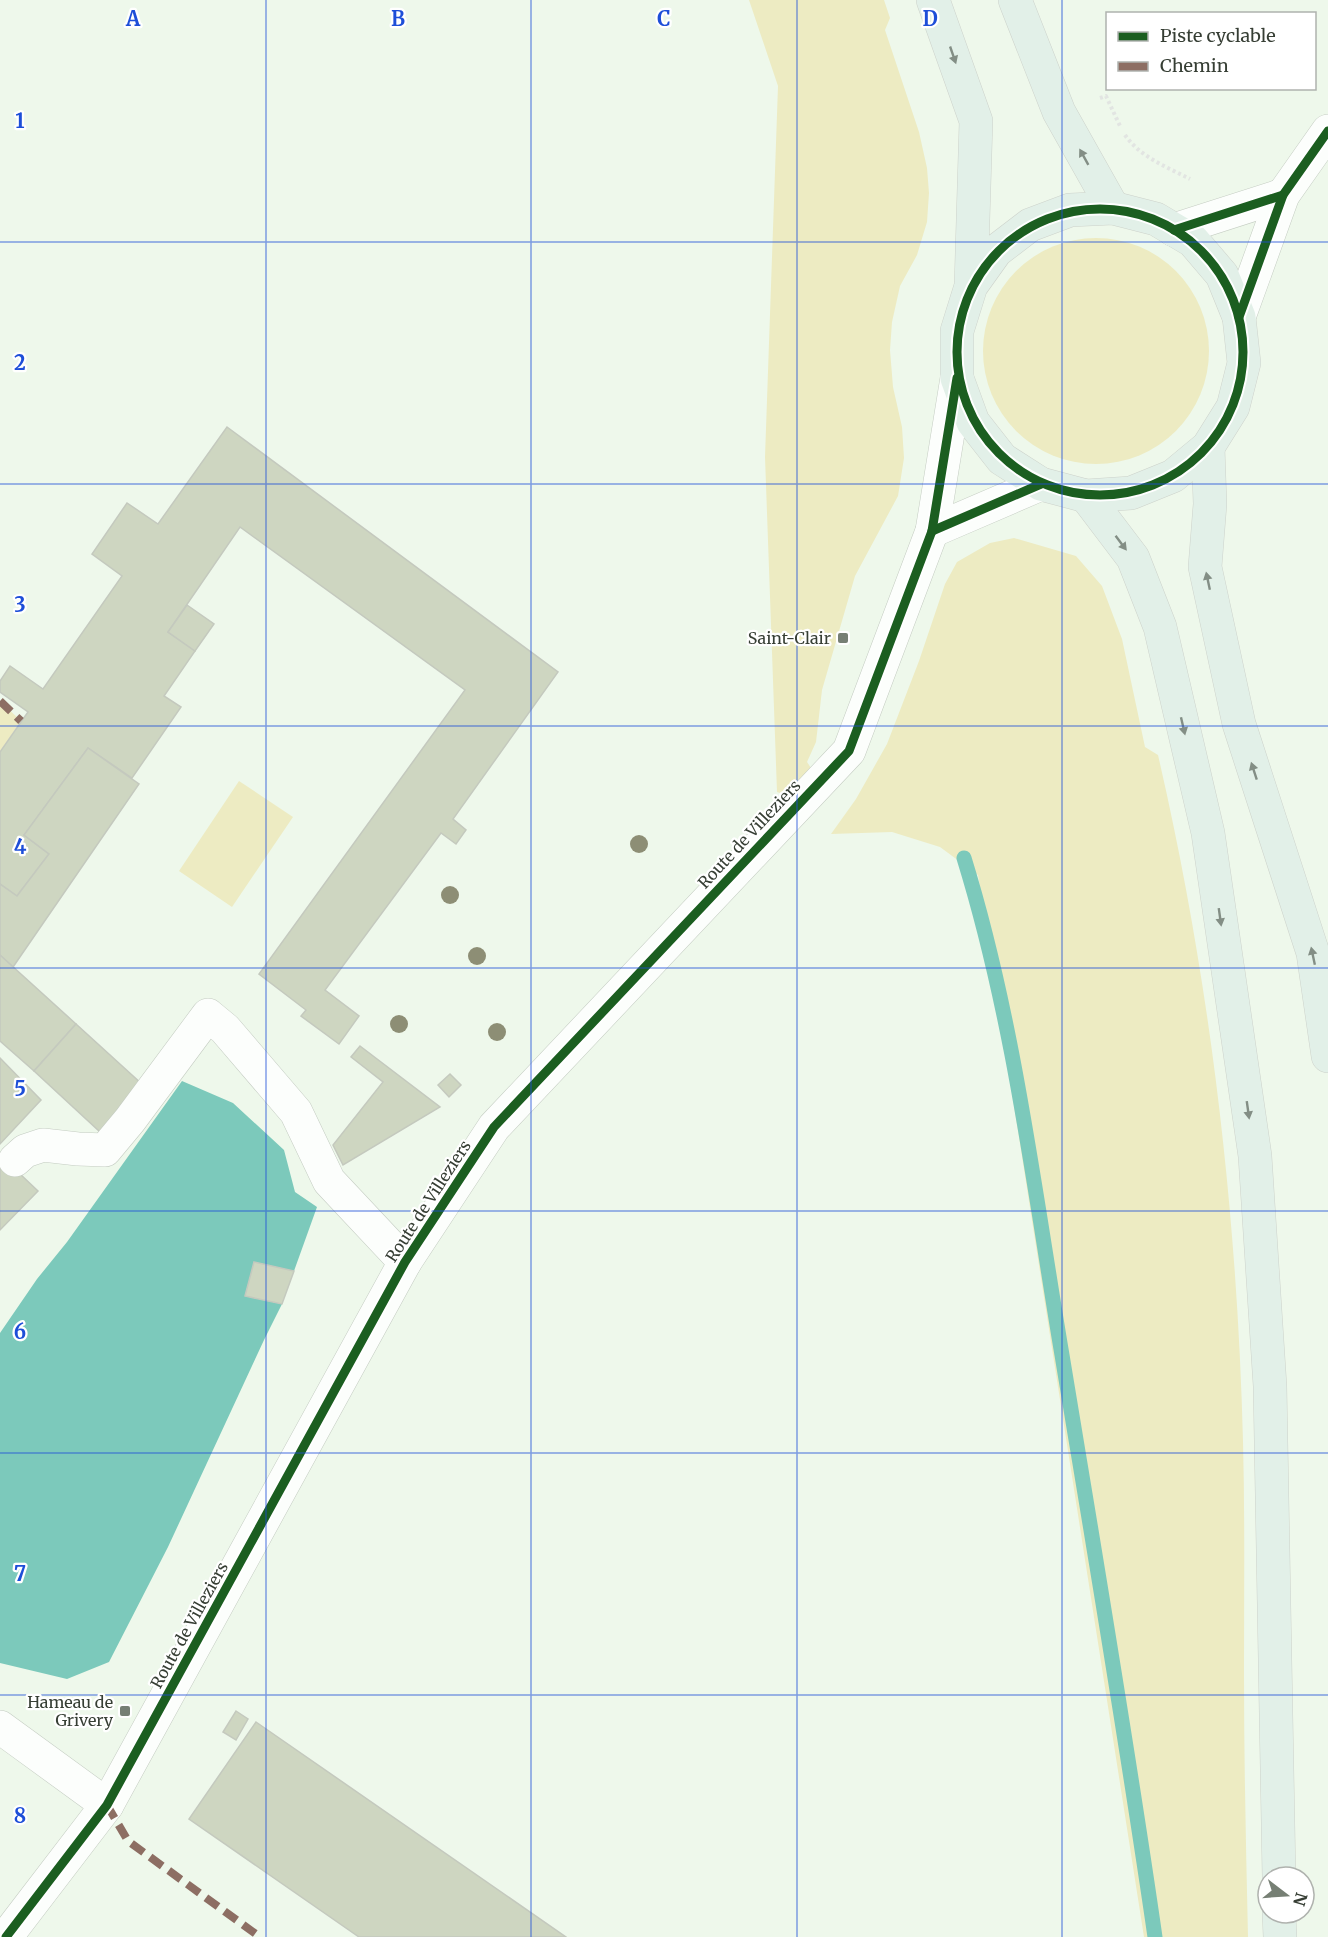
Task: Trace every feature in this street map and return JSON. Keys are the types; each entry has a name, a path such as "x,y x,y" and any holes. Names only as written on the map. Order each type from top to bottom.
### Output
{"main road":[{"path":"933,0 976,121 971,286 957,331 957,378 973,422 1002,459 1041,484 1086,496 1131,493 1173,476 1208,447 1233,407 1244,363 1239,317 1222,275 1193,242 1156,219 1113,208 1070,210 1030,225 996,251 971,286"},
{"path":"1015,0 1059,112 1113,208"},
{"path":"1208,447 1210,504 1205,567 1239,724 1313,953 1328,1056"},
{"path":"1086,496 1133,558 1160,627 1208,833 1255,1156 1270,1386 1279,1865"}],"street":[{"path":"1239,317 1291,185 1328,131"},
{"path":"1173,230 1291,185"},
{"name":"Route de Villeziers","path":"6,1937 107,1805 405,1262 494,1127 849,751 932,531 957,378"},
{"path":"932,531 1041,484"},
{"path":"15,1160 25,1151 44,1145 105,1150 208,1015 225,1029 296,1112 329,1181 405,1262"},
{"path":"0,1727 107,1805"}],"path":[{"path":"1106,96 1121,130 1131,144 1146,156 1197,182"}],"shaded area":[{"path":"749,0 884,0 890,18 885,30 919,132 927,168 929,193 927,222 917,255 900,286 892,322 890,350 893,387 902,427 904,458 898,496 855,576 822,690 816,742 807,762 813,771 789,796 777,792 765,457 778,86"},
{"path":"1085,238 1107,238 1149,251 1176,271 1196,298 1207,329 1209,351 1207,373 1196,404 1176,431 1149,451 1129,459 1107,464 1085,464 1043,451 1024,438 1009,423 996,404 988,384 983,362 983,340 996,298 1009,279 1024,264 1043,251 1063,243"},
{"path":"1014,538 1076,556 1102,586 1122,639 1145,747 1158,755 1192,925 1218,1096 1240,1354 1244,1470 1244,1740 1248,1937 1144,1937 978,875 940,847 892,832 831,834 856,799 887,744 945,584 957,562 990,543"},
{"path":"0,701 21,721 0,752"},
{"path":"239,781 293,817 232,907 179,871"}],"water":[{"path":"182,1081 233,1103 284,1150 295,1192 317,1207 294,1271 254,1262 245,1296 282,1304 168,1547 109,1662 67,1679 0,1663 0,1333"}],"building":[{"path":"227,427 558,672 453,819 466,830 456,844 441,833 325,990 359,1016 339,1044 301,1016 306,1010 259,974 465,690 240,527 168,632 195,651 164,696 181,707 132,778 88,748 24,835 49,854 17,896 0,884 0,752 28,712 0,692 0,681 10,666 43,689 122,576 92,554 127,503 158,524"},
{"path":"187,605 214,624 195,651 168,632"},
{"path":"88,748 139,784 13,967 0,955 0,884 17,896 49,854 24,835"},
{"path":"0,955 76,1024 34,1071 0,1041"},
{"path":"76,1024 143,1085 100,1132 34,1071"},
{"path":"360,1046 440,1107 343,1165 333,1145 383,1082 351,1057"},
{"path":"0,1058 41,1100 0,1144"},
{"path":"450,1074 461,1085 449,1097 438,1085"},
{"path":"0,1155 38,1191 0,1230"},
{"path":"254,1262 294,1271 282,1304 245,1296"},
{"path":"236,1711 248,1719 236,1740 223,1732"},
{"path":"256,1722 566,1937 359,1937 189,1819"}],"waterway":[{"path":"964,858 996,981 1021,1105 1122,1718 1155,1937"}],"marked path":[{"path":"0,701 21,721"},
{"path":"107,1805 128,1841 260,1937"}],"cycle path":[{"path":"1239,317 1283,195 1328,131"},
{"path":"1174,230 1283,195"},
{"path":"1086,209 1114,209 1142,215 1168,226 1191,241 1211,261 1226,284 1237,310 1243,338 1243,352 1241,380 1226,420 1211,443 1191,463 1168,478 1142,489 1114,495 1086,495 1058,489 1032,478 1009,463 989,443 974,420 963,394 957,366 957,338 963,310 974,284 989,261 1009,241 1032,226 1058,215 1086,209"},
{"path":"6,1937 107,1805 405,1262 494,1127 849,751 932,531 957,378"},
{"path":"932,531 1041,484"}],"place":[{"name":"Saint-Clair","path":"843,638"},
{"name":"Hameau de Grivery","path":"125,1711"}]}
